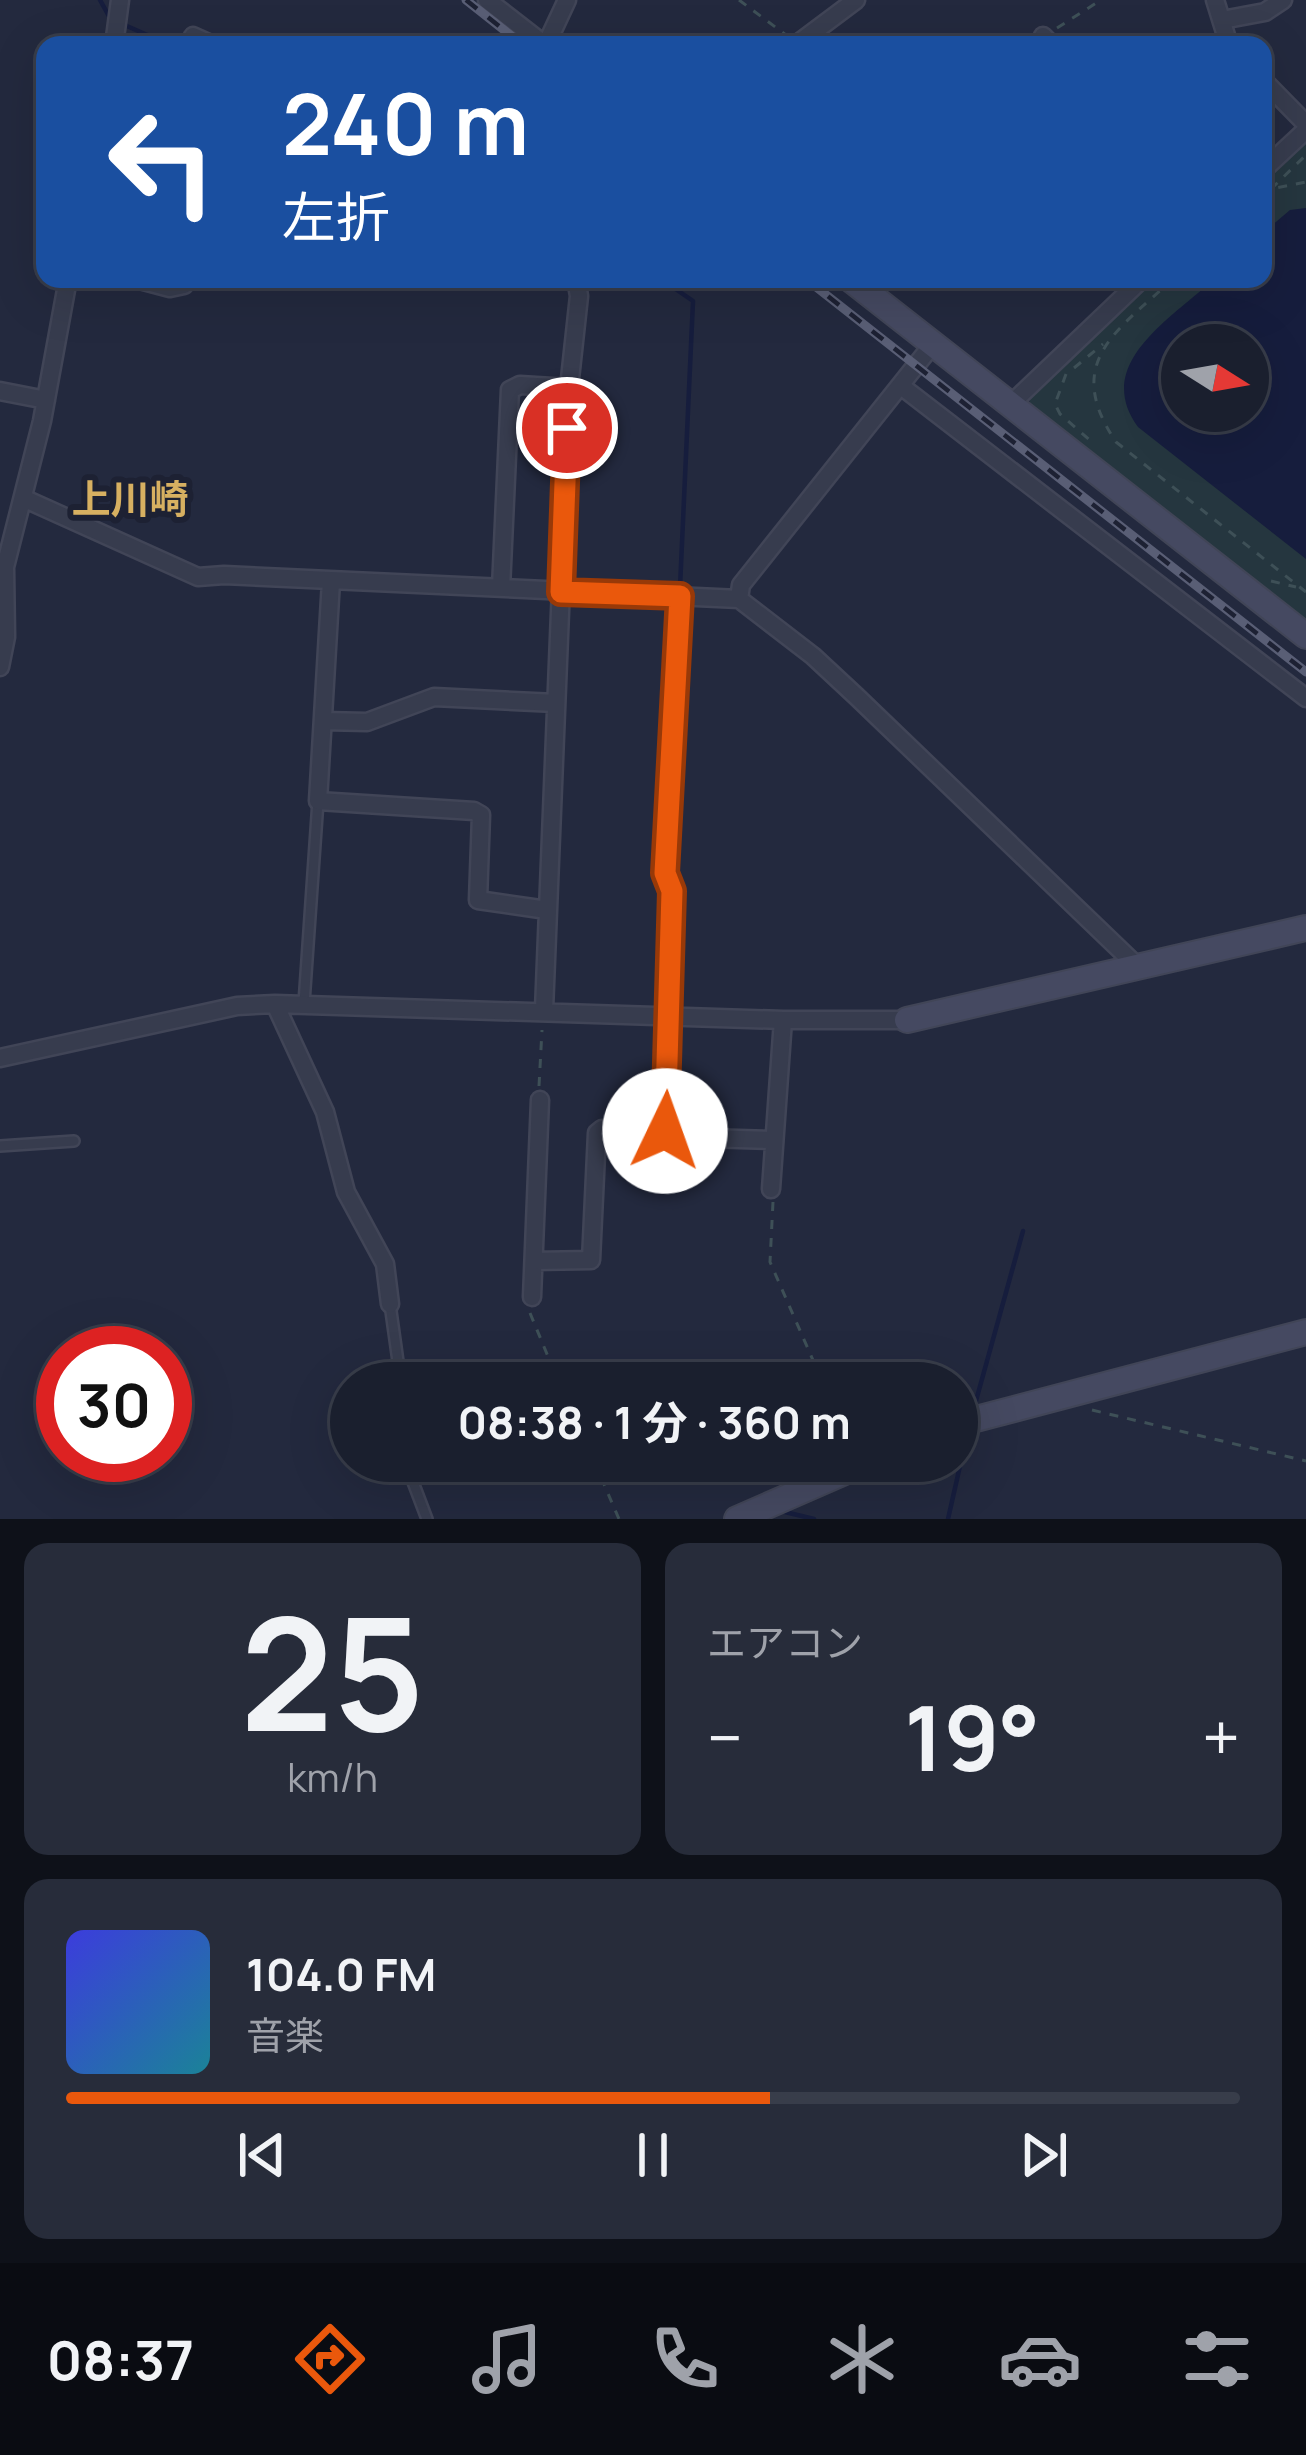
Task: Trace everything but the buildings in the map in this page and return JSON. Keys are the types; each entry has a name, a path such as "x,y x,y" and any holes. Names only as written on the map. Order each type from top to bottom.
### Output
{"street":[{"path":"115,36 120,0"},
{"path":"487,0 534,36"},
{"path":"550,36 567,0"},
{"path":"808,36 856,0"},
{"path":"1215,0 1226,36"},
{"path":"1222,20 1265,12 1283,0"},
{"path":"1272,90 1306,127 1272,161"},
{"path":"0,667 6,638 5,567 46,400 66,288"},
{"path":"544,1010 569,388 578,288"},
{"path":"861,288 1306,636"},
{"path":"1010,405 1133,288"},
{"path":"739,599 741,585 933,344"},
{"path":"501,588 510,390 520,385 569,388"},
{"path":"901,386 1306,698"},
{"path":"0,391 46,400"},
{"path":"23,498 198,577 739,599 842,683 1137,966"},
{"path":"331,581 318,801 474,811 481,815 478,900 547,910"},
{"path":"665,1131 672,891 665,873 680,596"},
{"path":"322,721 367,722 434,698 556,704"},
{"path":"0,1058 237,1006 275,1004 783,1020 907,1019 1306,928"},
{"path":"275,1004 326,1112 346,1192 386,1264 390,1304"},
{"path":"771,1189 783,1020"},
{"path":"532,1297 540,1100"},
{"path":"534,1261 592,1260 597,1133 602,1129 773,1140"},
{"path":"978,1418 1306,1332"},
{"path":"737,1519 822,1482"}],"lane":[{"path":"304,1003 318,801"},
{"path":"0,1146 74,1141"},
{"path":"390,1304 397,1362"},
{"path":"413,1482 427,1519"}],"path":[{"path":"739,0 786,36"},
{"path":"1052,36 1101,0"},
{"path":"1272,188 1306,155"},
{"path":"1272,189 1306,182"},
{"path":"1096,446 1055,404 1066,374 1164,288"},
{"path":"1105,343 1093,391 1101,419 1116,442 1306,592"},
{"path":"1260,576 1300,587"},
{"path":"540,1100 544,1010"},
{"path":"771,1189 770,1262 814,1362"},
{"path":"532,1297 531,1318 551,1362"},
{"path":"1090,1410 1306,1461"},
{"path":"603,1482 619,1519"}],"shaded area":[{"path":"1306,139 1306,624 1030,406 1030,396 1145,288 1272,288 1272,171"}],"water":[{"path":"1306,208 1306,559 1138,427 1126,404 1124,383 1130,363 1161,325 1161,432 1269,432 1269,324 1162,324 1204,288 1272,288 1272,225 1290,210"}],"waterway":[{"path":"100,0 110,18"},
{"path":"120,23 150,36"},
{"path":"674,288 693,301 680,587"},
{"path":"978,1394 1023,1231"},
{"path":"948,1519 956,1482"},
{"path":"785,1512 814,1519"}],"railway":[{"path":"466,0 512,36"},
{"path":"817,288 1306,672"}],"district":[{"name":"上川崎","path":"130,498"}],"route":[{"path":"567,428 561,592 680,596 665,873 672,891 665,1131"}]}
